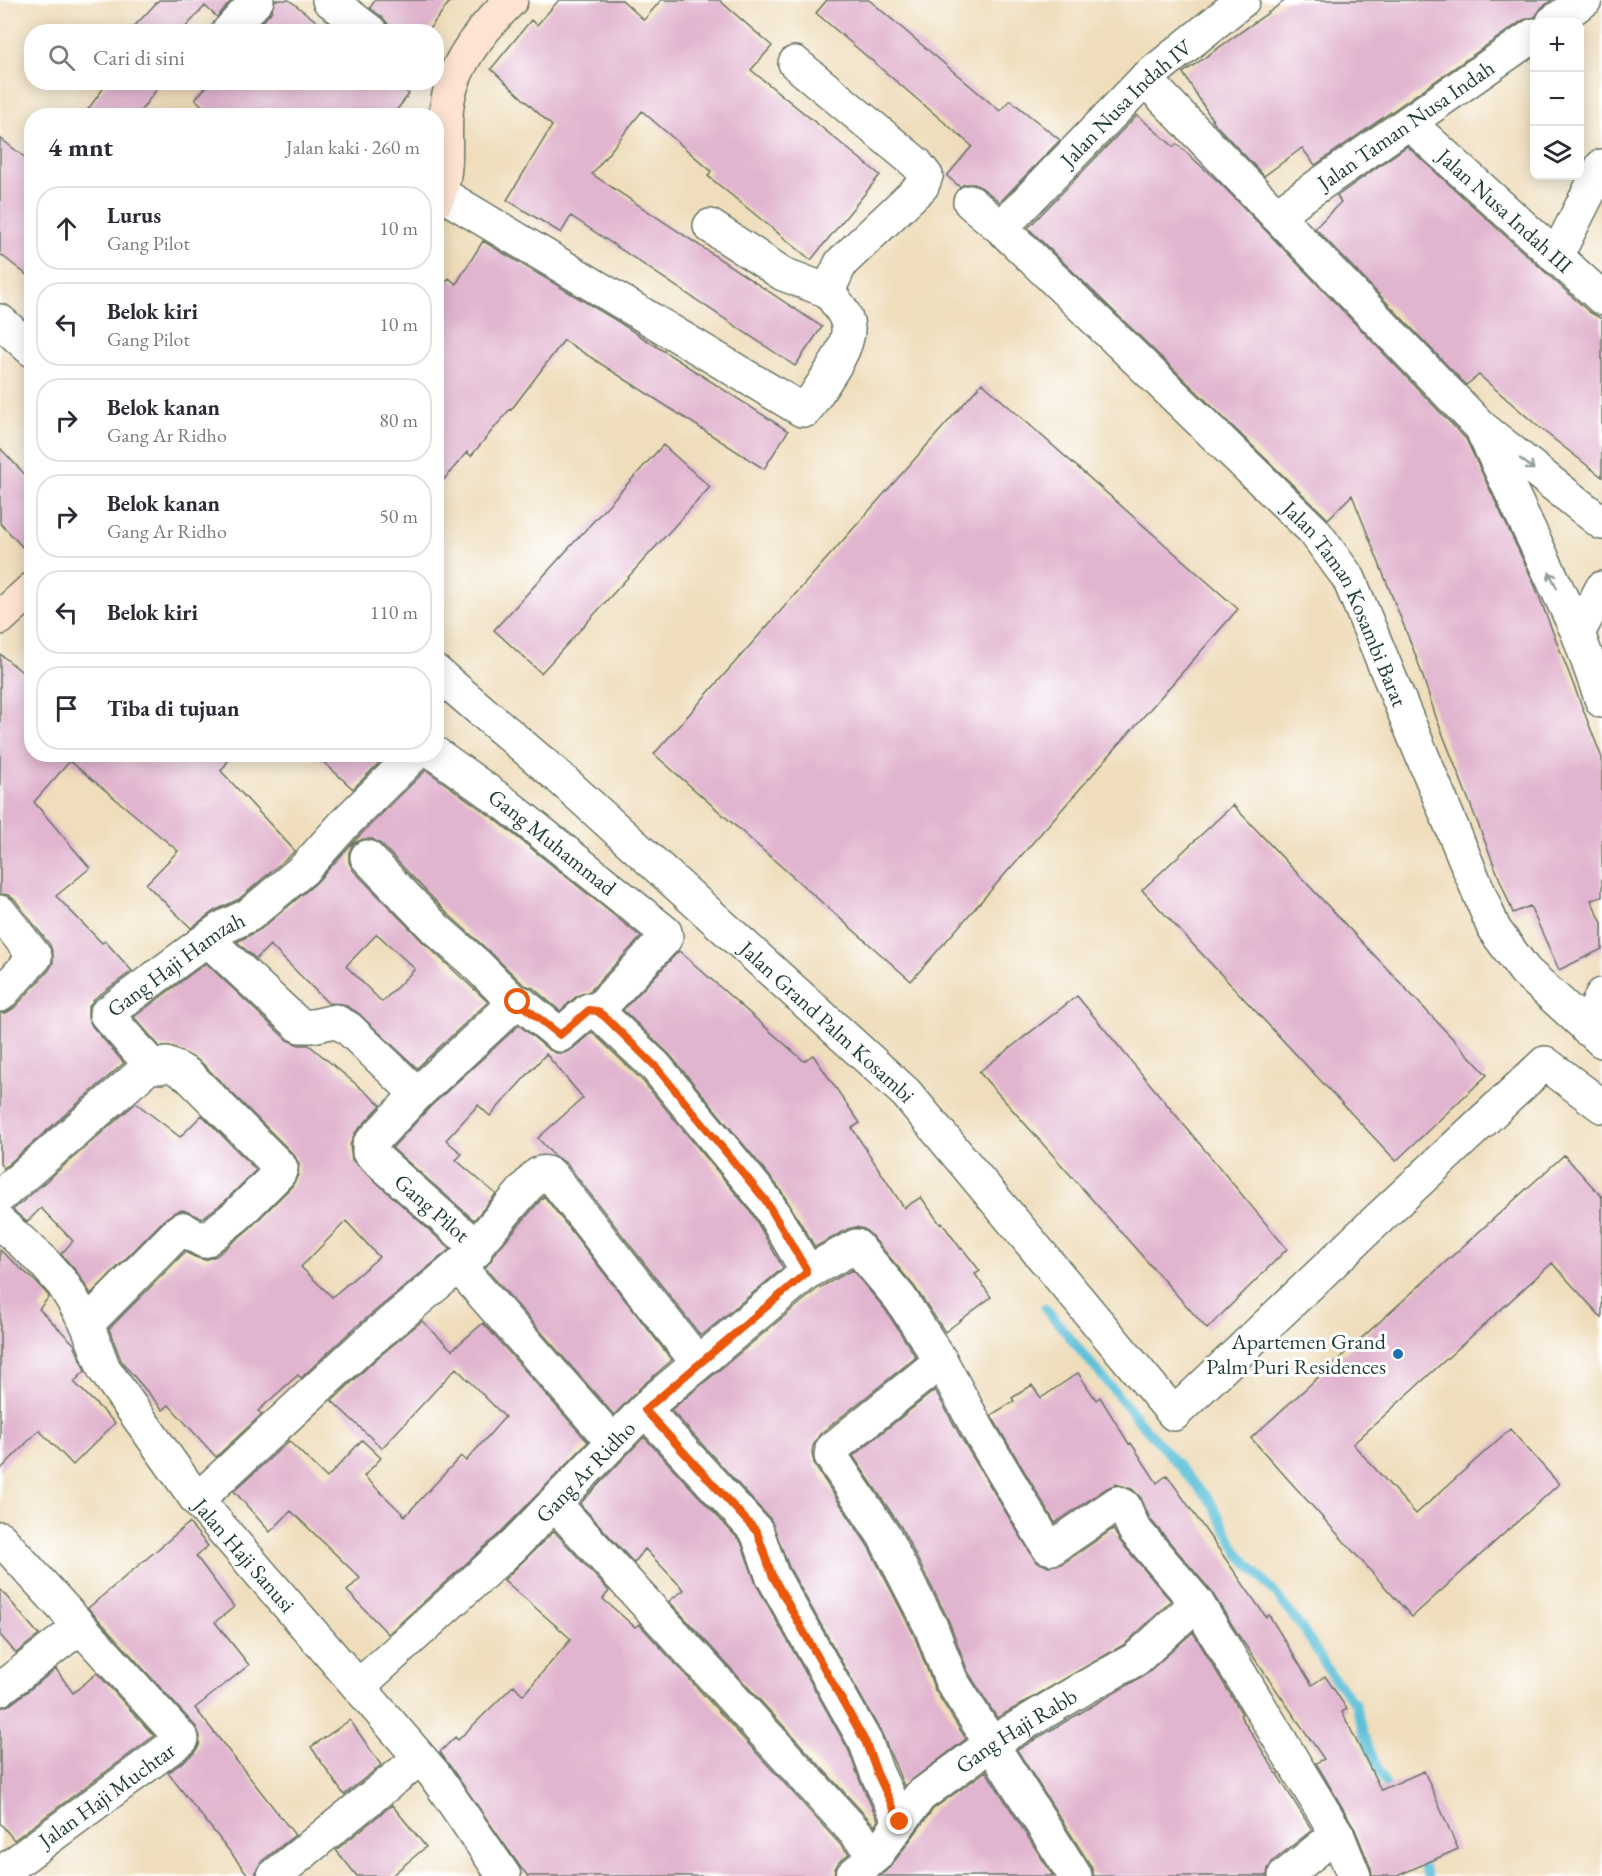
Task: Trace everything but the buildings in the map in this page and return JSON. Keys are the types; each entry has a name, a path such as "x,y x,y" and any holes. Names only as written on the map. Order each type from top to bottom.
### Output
{"street":[{"path":"236,24 258,0"},
{"path":"329,0 360,24"},
{"path":"444,84 481,32 511,0"},
{"name":"Jalan Nusa Indah IV","path":"1008,220 1145,79 1243,0"},
{"path":"1559,18 1585,0"},
{"name":"Jalan Taman Nusa Indah","path":"1276,214 1530,38"},
{"path":"795,63 916,163 926,176 922,186 841,263 828,291"},
{"path":"1145,79 1481,427 1602,523"},
{"path":"444,90 446,111 444,176"},
{"name":"Jalan Nusa Indah III","path":"1409,123 1602,298"},
{"path":"1556,257 1602,166"},
{"path":"444,201 802,410 806,410 842,351 849,328 847,321 828,291 783,274 710,226"},
{"name":"Jalan Taman Kosambi Barat","path":"970,202 1008,220 1314,531 1349,579 1494,929 1525,970 1595,1035"},
{"path":"0,321 24,343"},
{"path":"1481,427 1578,633 1602,701"},
{"path":"1578,633 1602,588"},
{"path":"0,618 24,596"},
{"name":"Jalan Grand Palm Kosambi","path":"444,679 560,778 906,1093 1174,1414 1545,1063 1602,1106"},
{"name":"Gang Muhammad","path":"444,760 507,805 664,932 666,937 663,941 597,1011"},
{"name":"Gang Haji Hamzah","path":"151,1065 106,1014 222,928 249,915 304,869 351,840 409,762"},
{"path":"351,840 422,915 515,1003 521,1003 560,1035 589,1010 597,1011 656,1067 766,1201 806,1269 806,1273"},
{"path":"0,912 35,957 0,995"},
{"path":"208,940 300,1026 313,1026 335,1021 348,1028 417,1094"},
{"path":"1595,1035 1602,995"},
{"name":"Gang Pilot","path":"197,1500 364,1345 467,1257 368,1150 369,1145 417,1094 515,1003"},
{"path":"0,1196 151,1065 160,1067 166,1064 188,1075 281,1168 236,1216 204,1242 183,1230 179,1231 87,1323"},
{"path":"613,1442 467,1257 540,1172 551,1175 698,1363"},
{"name":"Jalan Haji Sanusi","path":"0,1223 40,1259 63,1284 87,1323 104,1369 197,1500 434,1774 504,1876"},
{"name":"Gang Ar Ridho","path":"359,1686 513,1546 645,1410 806,1273 856,1246 900,1298 941,1361"},
{"path":"1076,1876 951,1680 931,1628 884,1536 831,1456 832,1449 941,1361 980,1433 1048,1547 1052,1548 1118,1503 1122,1504 1134,1529 1197,1603 1337,1834 1354,1876"},
{"path":"645,1410 757,1532 772,1575 866,1743 900,1822"},
{"path":"554,1503 864,1865"},
{"path":"0,1538 80,1627 0,1689"},
{"name":"Gang Haji Rabb","path":"864,1865 920,1796 992,1743 1136,1659 1197,1603"},
{"name":"Jalan Haji Muchtar","path":"2,1873 182,1739 80,1627"},
{"path":"274,1876 420,1758"},
{"path":"1285,1876 1337,1834"}],"waterway":[{"path":"1045,1308 1146,1429 1211,1502 1239,1554 1275,1593 1305,1632 1332,1676 1355,1703 1368,1746 1392,1798"},
{"path":"1418,1855 1428,1876"}],"place":[{"name":"Apartemen Grand Palm Puri Residences","path":"1398,1354"}],"route":[{"path":"518,1002 560,1035 589,1010 597,1011 605,1017 656,1067 766,1201 806,1269 806,1273 645,1410 757,1532 772,1575 866,1743 900,1822"}]}
